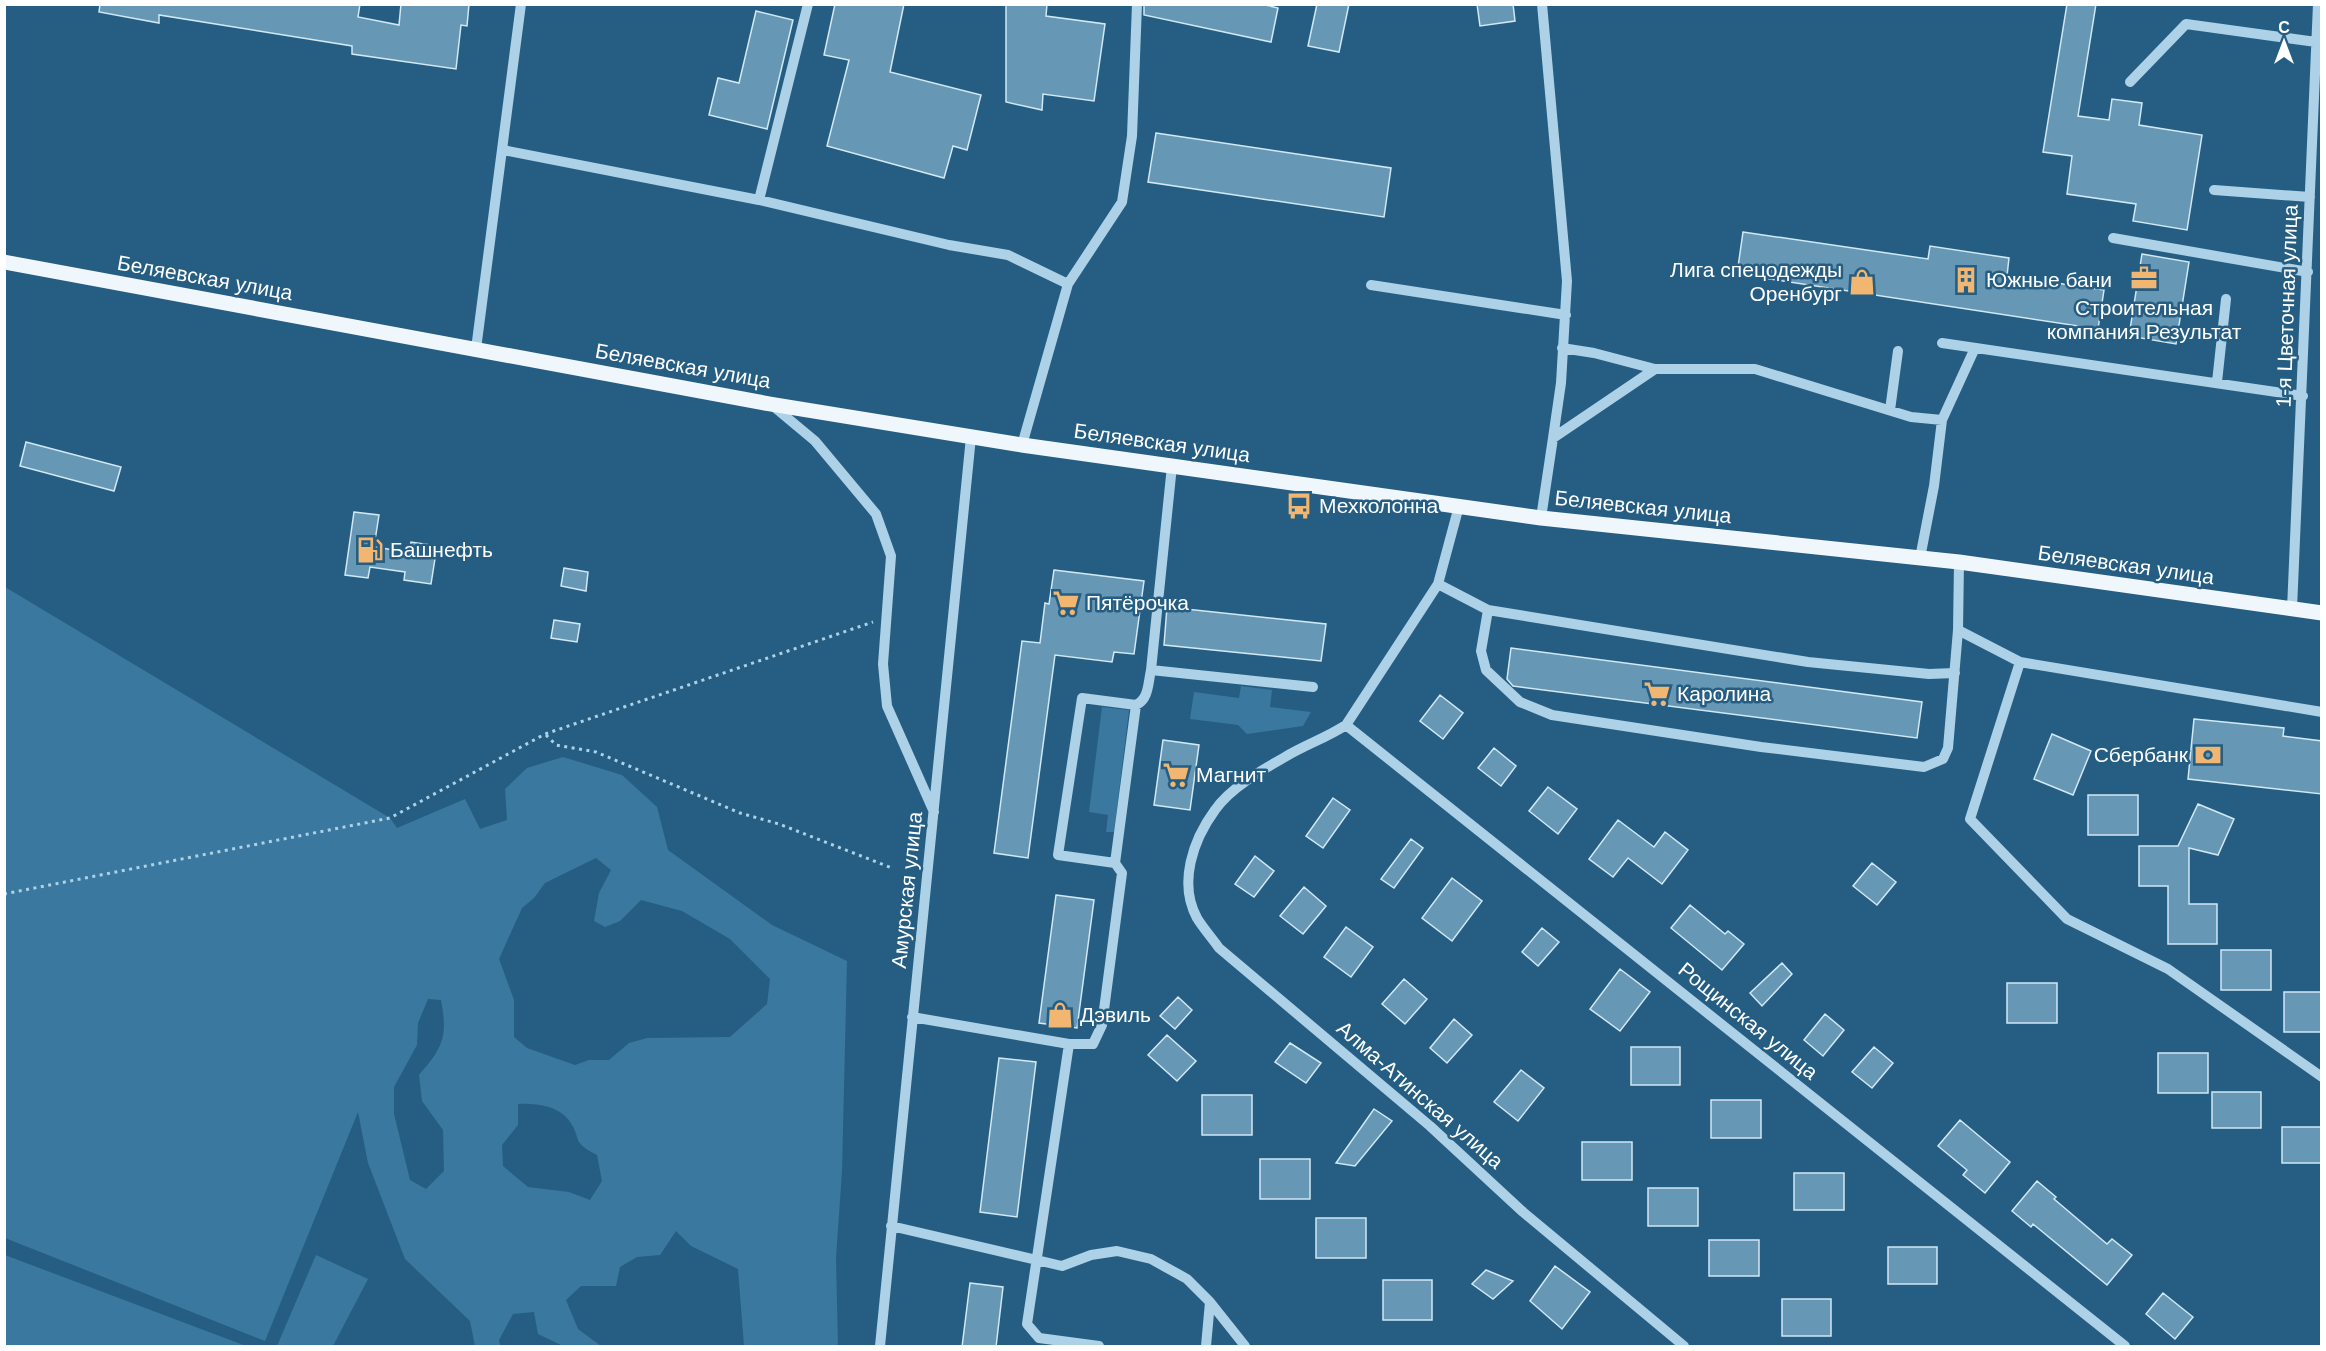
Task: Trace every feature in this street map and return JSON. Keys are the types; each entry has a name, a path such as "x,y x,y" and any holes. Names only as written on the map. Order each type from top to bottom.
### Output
{"main road":[{"name":"Беляевская улица","path":"4,262 770,404 1022,445 1541,518 1959,562 2322,613"}],"street":[{"path":"476,349 521,4"},
{"path":"759,200 808,4"},
{"path":"1022,445 1068,284 1122,202 1132,136 1137,4"},
{"path":"1541,518 1561,383 1567,281 1542,4"},
{"name":"1-я Цветочная улица","path":"2292,609 2303,396 2318,4"},
{"path":"2130,82 2186,24 2316,42"},
{"path":"503,150 759,200 949,245 1008,255 1068,284"},
{"path":"2214,190 2310,197"},
{"path":"2113,238 2308,272"},
{"path":"1371,285 1566,315"},
{"path":"2217,382 2226,299"},
{"path":"1941,343 2303,396"},
{"path":"1562,348 1655,369 1755,369 1911,417 1941,420"},
{"path":"1920,558 1934,486 1941,420 1975,348"},
{"path":"1890,410 1898,351"},
{"path":"1553,438 1655,369"},
{"path":"770,404 815,441 876,514 891,556 883,664 887,706 935,814"},
{"name":"Амурская улица","path":"880,1347 971,437"},
{"path":"1115,863 1058,855 1082,698 1136,705 1143,702 1146,695 1151,670 1172,466"},
{"path":"1346,725 1438,584 1459,507"},
{"path":"1488,610 1481,651 1486,670 1520,702 1552,715 1761,747 1924,766 1943,759 1948,748 1958,630 1959,562"},
{"path":"1438,584 1488,610 1808,662 1929,674 1955,673"},
{"path":"1958,630 2020,662 2322,712"},
{"path":"2020,662 1970,819 2067,919 2168,969 2322,1077"},
{"path":"1151,670 1313,687"},
{"path":"912,1017 1070,1044 1093,1044 1102,1025 1122,873 1115,863 1136,705"},
{"name":"Алма-Атинская улица","path":"1346,725 1323,740 1286,756 1244,784 1215,808 1196,842 1187,876 1196,916 1219,948 1430,1126 1523,1212 1684,1347"},
{"name":"Рощинская улица","path":"1346,725 2125,1347"},
{"path":"1070,1044 1027,1324 1039,1338 1099,1347"},
{"path":"891,1226 1062,1266 1091,1255 1118,1251 1151,1260 1187,1279 1210,1302 1245,1347"},
{"path":"1206,1347 1210,1302"}],"path":[{"path":"4,894 390,818 545,734 886,618"},
{"path":"545,734 556,745 596,752 740,813 779,824 892,868"}],"shaded area":[{"path":"5,587 390,818 397,828 465,799 480,829 507,820 505,789 527,768 563,757 622,775 657,807 668,850 772,925 847,961 842,1171 836,1258 838,1346 744,1346 738,1269 691,1246 676,1231 660,1255 637,1257 620,1267 616,1286 581,1286 566,1300 578,1329 601,1346 563,1346 538,1334 534,1312 513,1314 499,1340 500,1346 475,1346 470,1321 405,1259 368,1163 358,1112 265,1341 5,1238","holes":["596,858 611,870 599,893 594,921 605,927 620,921 641,900 682,911 730,939 770,979 767,1004 730,1037 647,1038 629,1043 609,1060 589,1060 575,1065 527,1048 514,1037 514,1000 499,959 522,908 534,898 545,883","428,999 441,1000 444,1023 442,1041 434,1057 419,1075 422,1101 443,1130 444,1171 426,1189 410,1180 394,1114 394,1087 417,1045 418,1023","518,1104 551,1108 568,1119 579,1142 597,1155 602,1181 590,1200 569,1192 528,1187 503,1166 502,1145 518,1125"]},
{"path":"1241,686 1272,690 1270,707 1311,712 1303,726 1247,734 1238,725 1190,719 1194,692 1239,698"},
{"path":"1102,707 1129,710 1114,832 1106,832 1108,815 1089,812"},
{"path":"5,1255 246,1346 5,1346"},
{"path":"316,1255 368,1279 333,1346 277,1346"}],"building":[{"path":"100,4 360,4 358,17 399,25 401,4 469,4 467,26 461,25 456,69 352,54 352,46 159,15 159,23 99,12"},
{"path":"835,4 904,4 890,72 981,95 967,150 953,146 944,178 827,146 849,60 824,55"},
{"path":"1006,4 1047,4 1046,16 1105,24 1094,101 1043,94 1042,110 1006,102"},
{"path":"1144,4 1261,4 1278,8 1271,42 1144,15"},
{"path":"1317,4 1349,4 1339,52 1308,46"},
{"path":"1477,4 1513,4 1515,21 1480,26"},
{"path":"2067,4 2096,4 2078,116 2109,120 2112,99 2142,103 2139,125 2202,135 2187,230 2133,221 2136,204 2067,194 2072,156 2043,152"},
{"path":"756,11 793,20 767,129 709,115 718,78 739,83"},
{"path":"1156,133 1391,168 1384,217 1148,182"},
{"path":"1743,232 1928,259 1930,246 2009,258 2007,276 2104,290 2098,329 1737,274"},
{"path":"2142,254 2189,262 2176,344 2129,336"},
{"path":"26,442 121,467 114,491 20,466"},
{"name":"Башнефть","path":"354,512 379,515 374,547 409,552 411,542 437,546 431,584 404,580 405,572 370,567 368,578 345,575"},
{"path":"564,568 588,572 586,591 561,586"},
{"path":"1054,570 1144,581 1134,654 1114,652 1112,662 1055,655 1028,858 994,853 1022,641 1040,643 1045,603 1049,604"},
{"path":"1167,607 1326,624 1321,661 1164,645"},
{"path":"554,620 580,624 577,642 551,638"},
{"path":"1511,648 1922,702 1917,738 1513,686 1507,679"},
{"path":"1440,695 1463,713 1443,739 1420,721"},
{"path":"2194,719 2284,728 2283,736 2322,741 2322,794 2188,779"},
{"path":"2052,734 2091,751 2073,795 2034,779"},
{"name":"Магнит","path":"1163,740 1199,745 1190,810 1154,805"},
{"path":"1494,748 1516,766 1501,786 1478,768"},
{"path":"1548,787 1577,809 1558,834 1529,811"},
{"path":"2088,795 2138,795 2138,835 2088,835"},
{"path":"1333,798 1350,810 1323,848 1306,836"},
{"path":"2198,804 2234,819 2218,855 2189,848 2189,904 2217,904 2217,944 2168,944 2168,886 2139,886 2139,846 2178,846"},
{"path":"1618,820 1654,847 1665,832 1688,850 1662,884 1628,858 1613,877 1589,859"},
{"path":"1411,839 1423,848 1394,888 1381,879"},
{"path":"1255,856 1274,871 1254,897 1235,884"},
{"path":"1872,863 1896,882 1877,905 1853,886"},
{"path":"1452,878 1482,901 1452,941 1422,918"},
{"path":"1304,887 1326,906 1303,934 1280,916"},
{"path":"1056,895 1094,900 1077,1028 1039,1023"},
{"path":"1690,905 1725,934 1728,931 1744,944 1722,970 1671,928"},
{"path":"1346,927 1373,947 1351,977 1324,957"},
{"path":"1542,928 1559,942 1538,966 1522,952"},
{"path":"2221,950 2271,950 2271,990 2221,990"},
{"path":"1782,963 1792,974 1762,1006 1750,993"},
{"path":"1620,969 1650,992 1620,1031 1590,1009"},
{"path":"1404,979 1427,999 1405,1024 1382,1004"},
{"path":"2007,983 2057,983 2057,1023 2007,1023"},
{"path":"2284,992 2322,992 2322,1032 2284,1032"},
{"path":"1178,997 1192,1010 1175,1029 1160,1016"},
{"path":"1825,1014 1844,1030 1823,1056 1804,1040"},
{"path":"1454,1019 1472,1035 1447,1063 1430,1048"},
{"path":"1167,1035 1196,1061 1177,1081 1148,1055"},
{"path":"1290,1043 1321,1063 1306,1083 1275,1062"},
{"path":"1631,1047 1680,1047 1680,1085 1631,1085"},
{"path":"1874,1047 1893,1063 1872,1088 1852,1072"},
{"path":"2158,1053 2208,1053 2208,1093 2158,1093"},
{"path":"999,1058 1036,1062 1017,1217 980,1212"},
{"path":"1521,1070 1544,1088 1518,1121 1494,1102"},
{"path":"2212,1092 2261,1092 2261,1128 2212,1128"},
{"path":"1202,1095 1252,1095 1252,1135 1202,1135"},
{"path":"1711,1100 1761,1100 1761,1138 1711,1138"},
{"path":"1374,1109 1392,1121 1355,1166 1336,1163"},
{"path":"1960,1120 2010,1162 1985,1193 1963,1175 1967,1170 1938,1146"},
{"path":"2282,1127 2322,1127 2322,1163 2282,1163"},
{"path":"1582,1142 1632,1142 1632,1180 1582,1180"},
{"path":"1260,1159 1310,1159 1310,1199 1260,1199"},
{"path":"1794,1173 1844,1173 1844,1210 1794,1210"},
{"path":"2037,1181 2056,1197 2054,1199 2107,1244 2112,1239 2132,1255 2107,1285 2033,1224 2031,1227 2012,1211"},
{"path":"1648,1188 1698,1188 1698,1226 1648,1226"},
{"path":"1316,1218 1366,1218 1366,1258 1316,1258"},
{"path":"1709,1240 1759,1240 1759,1276 1709,1276"},
{"path":"1888,1247 1937,1247 1937,1284 1888,1284"},
{"path":"1555,1266 1590,1292 1562,1329 1530,1301"},
{"path":"1486,1270 1513,1281 1493,1299 1472,1284"},
{"path":"1383,1280 1432,1280 1432,1320 1383,1320"},
{"path":"970,1283 1003,1287 996,1347 962,1347"},
{"path":"2163,1293 2193,1317 2175,1339 2146,1314"},
{"path":"1782,1299 1831,1299 1831,1336 1782,1336"}],"place":[{"name":"Строительная компания Результат","path":"2144,278"},
{"name":"Южные бани","path":"1966,280"},
{"name":"Лига спецодежды Оренбург","path":"1862,282"},
{"name":"Мехколонна","path":"1299,506"},
{"name":"Башнефть","path":"370,550"},
{"name":"Пятёрочка","path":"1066,603"},
{"name":"Каролина","path":"1657,694"},
{"name":"Сбербанк","path":"2208,755"},
{"name":"Магнит","path":"1176,775"},
{"name":"Дэвиль","path":"1060,1015"}]}
